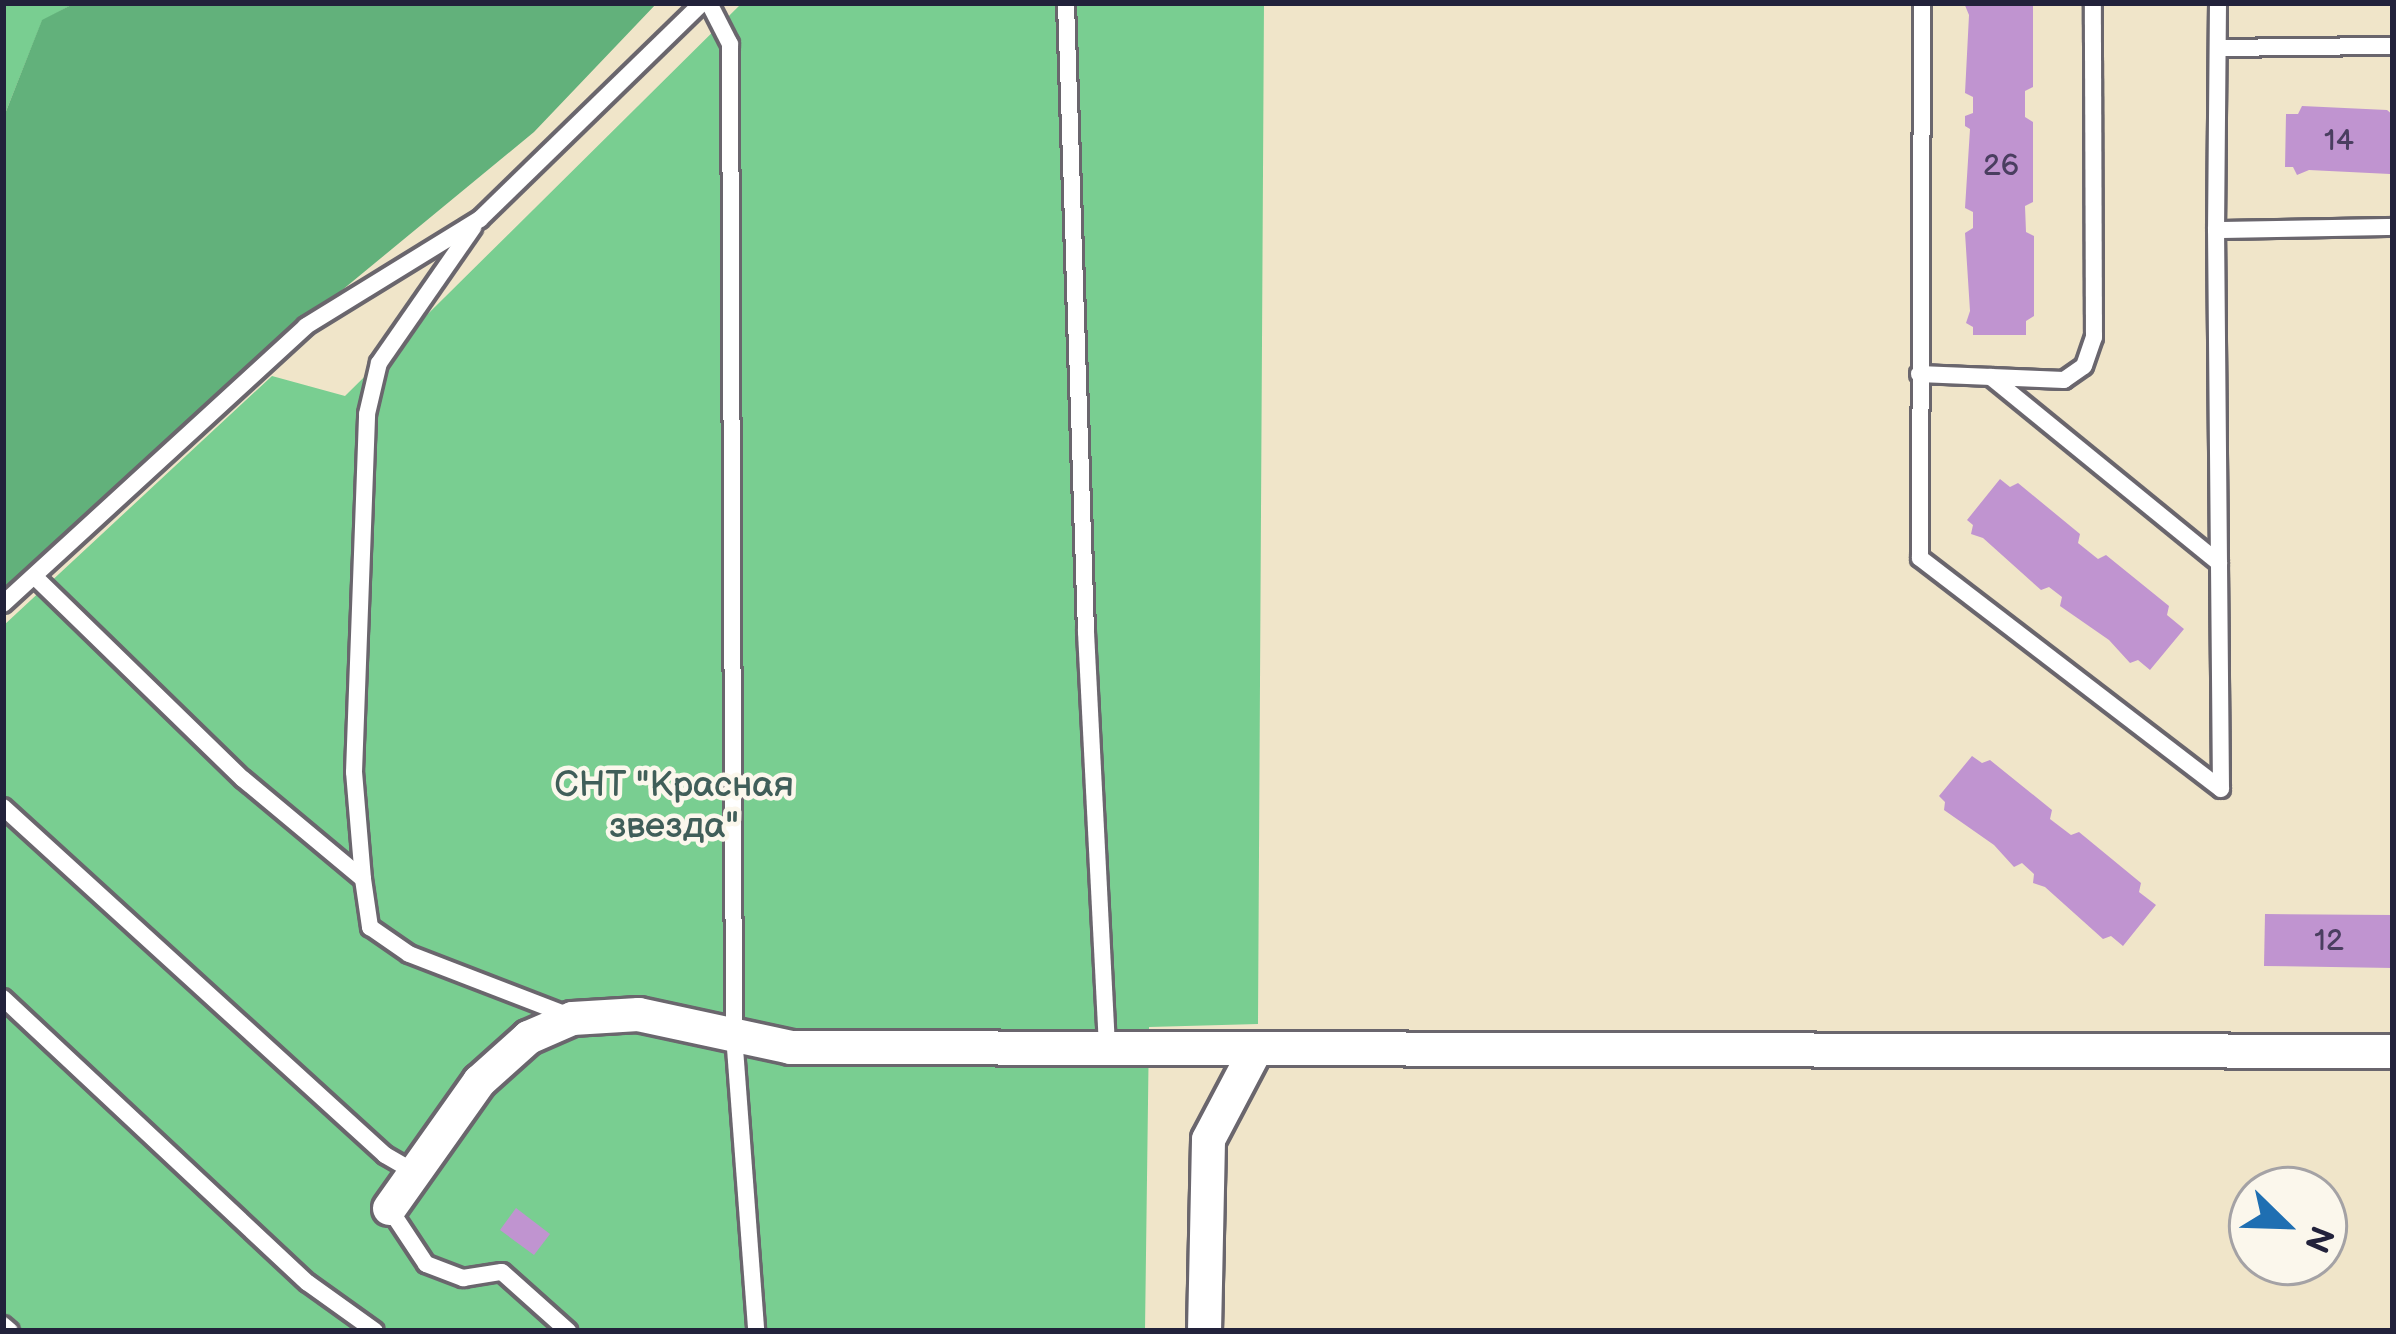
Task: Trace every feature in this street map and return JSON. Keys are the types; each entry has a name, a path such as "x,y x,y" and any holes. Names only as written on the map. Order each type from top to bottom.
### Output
{"street":[{"path":"389,1208 479,1081 528,1037 572,1018 638,1014 790,1047 2393,1052"},
{"path":"1204,1331 1208,1138 1255,1050"}],"lane":[{"path":"572,1018 409,954 370,927 354,772 368,414 379,363 479,219 706,3 730,44 734,1035 756,1331"},
{"path":"1066,3 1086,632 1107,1045"},
{"path":"1922,3 1920,559 2221,789 2218,3"},
{"path":"1919,374 2064,380 2084,366 2094,337 2093,3"},
{"path":"2218,48 2393,46"},
{"path":"3,604 306,326 479,219"},
{"path":"2216,230 2393,227"},
{"path":"1990,377 2219,563"},
{"path":"34,576 243,779 363,880"},
{"path":"3,808 351,1125 415,1172"},
{"path":"3,998 308,1283 375,1331"},
{"path":"389,1208 426,1264 464,1278 502,1272 568,1331"},
{"path":"3,1325 10,1331"}],"green space":[{"path":"3,3 75,3 42,21 3,119"},
{"path":"75,3 657,3 534,132 290,333 3,591 3,119 42,20"},
{"name":"СНТ \"Красная звезда\"","path":"742,3 1264,3 1258,1024 1149,1027 1145,1331 3,1331 3,626 272,376 345,396"}],"building":[{"path":"1964,3 2033,6 2033,87 2025,91 2025,117 2033,122 2033,202 2025,206 2026,232 2034,236 2034,316 2026,321 2026,335 1973,335 1973,327 1966,323 1970,311 1965,233 1973,228 1973,212 1965,208 1970,129 1965,116 1973,113 1973,97 1965,93 1969,15"},
{"path":"2302,106 2387,110 2393,115 2390,174 2309,170 2297,175 2293,167 2285,167 2286,114 2298,114"},
{"path":"2000,479 2010,487 2018,483 2080,534 2078,543 2098,559 2106,555 2169,606 2167,615 2184,629 2150,670 2138,660 2130,663 2109,640 2060,606 2062,597 2049,587 2041,590 1983,538 1971,534 1973,525 1967,520"},
{"path":"1972,756 1982,763 1990,760 2052,810 2050,819 2071,835 2079,832 2141,883 2139,892 2156,905 2123,946 2111,936 2103,939 2045,887 2033,883 2034,874 2022,863 2014,867 1994,845 1944,810 1945,802 1939,796"},
{"path":"2265,914 2393,915 2393,968 2264,966"},
{"path":"516,1208 550,1234 534,1255 500,1230"}]}
